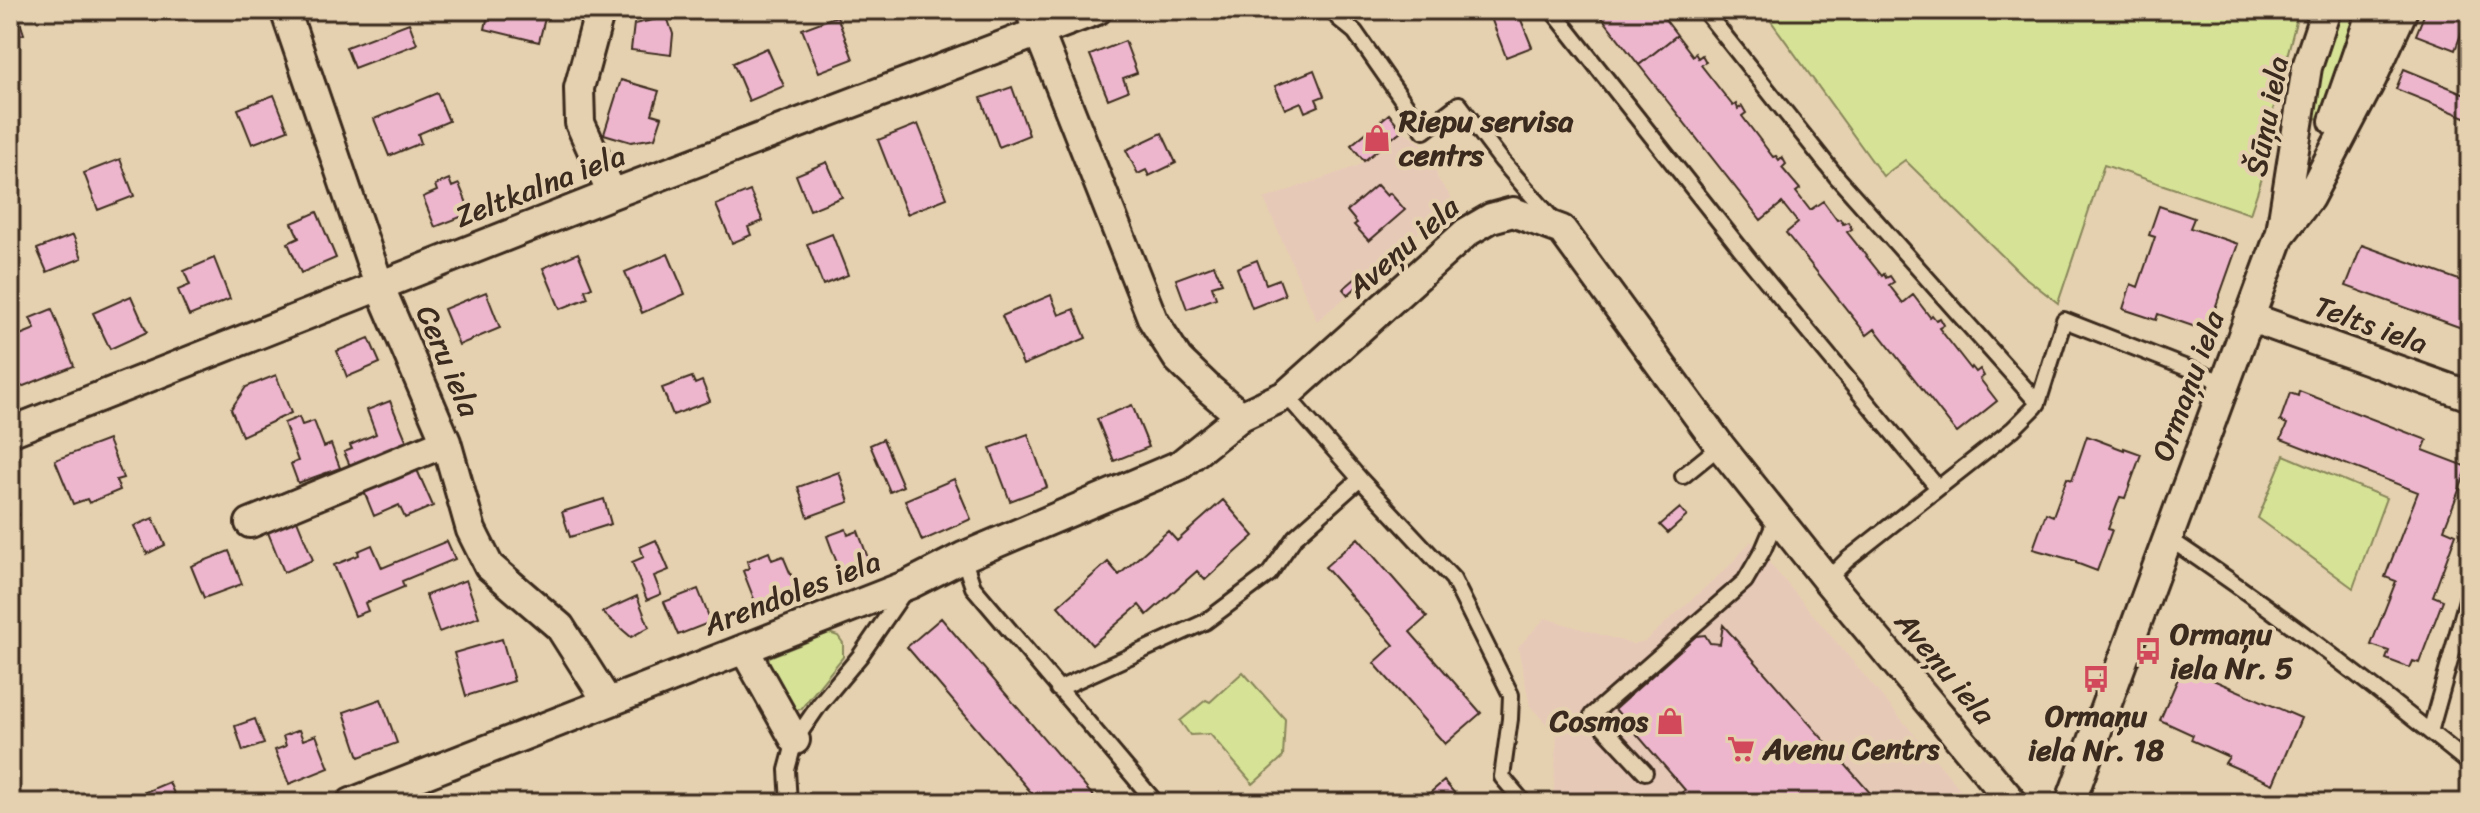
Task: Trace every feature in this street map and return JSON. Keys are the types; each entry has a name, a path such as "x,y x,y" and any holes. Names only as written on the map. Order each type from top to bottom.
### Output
{"street":[{"name":"Ceru iela","path":"285,10 379,285 446,442 471,530 489,566 560,627 607,701"},
{"path":"600,10 579,88 580,123 612,194"},
{"name":"Zeltkalna iela","path":"10,432 612,194 1034,21 1097,10"},
{"name":"Šūņu iela","path":"2280,235 2307,67 2326,10"},
{"name":"Šūņu iela","path":"2309,198 2370,10"},
{"name":"Ormaņu iela","path":"2070,803 2280,235 2309,198 2372,78 2403,10"},
{"path":"1034,21 1153,320 1178,359 1241,416"},
{"name":"Aveņu iela","path":"1241,416 1286,395 1467,232 1491,218 1513,212 1562,230 1720,446 2013,803"},
{"name":"Telts iela","path":"2249,317 2470,396"},
{"name":"Arendoles iela","path":"351,803 910,584 963,557 1180,465 1241,416"},
{"path":"250,523 446,442"},
{"path":"744,649 795,740"}],"lane":[{"path":"1335,10 1338,18 1355,32 1424,131 1459,104 1502,161 1562,230"},
{"path":"1552,10 1751,262 1938,488"},
{"path":"1704,10 1836,176 2038,403"},
{"path":"1827,580 1847,560 2013,429 2038,403 2064,320 2225,383"},
{"path":"1286,395 1453,579 1511,695 1502,777 1524,803"},
{"path":"1683,476 1720,446"},
{"path":"1058,689 1205,622 1269,574 1295,537 1360,479"},
{"path":"1645,772 1592,715 1745,581 1763,550 1777,516"},
{"path":"2168,538 2252,594 2470,764"},
{"path":"963,557 973,587 1156,803"},
{"path":"789,803 787,770 795,740 819,705 860,656 910,584"},
{"path":"2430,732 2470,589"}],"shaded area":[{"path":"1402,130 1438,156 1435,168 1438,179 1454,201 1361,283 1356,278 1343,289 1348,295 1317,321 1264,199 1357,166"},
{"path":"1751,541 1972,803 1556,803 1553,800 1557,736 1530,706 1518,647 1545,618 1632,644 1645,641 1728,567"}],"green space":[{"path":"1763,10 2299,10 2274,106 2262,178 2250,214 2104,165 2058,303 2022,275 1905,160 1883,176"},
{"path":"2334,10 2360,10 2322,120 2315,118 2309,109"},
{"path":"2284,455 2386,498 2353,588 2258,518"},
{"path":"829,633 838,636 843,643 843,657 801,709 796,710 767,666 769,657"},
{"path":"1243,672 1285,719 1283,757 1253,784 1210,734 1190,735 1180,721 1206,700 1210,702"}],"building":[{"path":"10,10 16,10 24,34 10,38"},
{"path":"489,10 547,10 539,42 485,29"},
{"path":"1488,10 1517,10 1532,47 1506,57"},
{"path":"1596,10 1658,10 1677,35 1639,65"},
{"path":"2426,10 2460,10 2468,16 2455,50 2416,35"},
{"path":"837,16 853,59 819,72 802,29"},
{"path":"667,17 673,34 671,55 631,50 634,24"},
{"path":"409,23 417,44 354,68 346,47"},
{"path":"1677,35 1693,56 1695,53 1698,58 1702,55 1706,62 1701,65 1733,106 1736,104 1738,109 1742,106 1746,113 1742,116 1773,157 1779,160 1782,157 1786,164 1782,168 1800,189 1796,192 1810,210 1823,201 1837,220 1840,219 1843,224 1848,222 1852,229 1847,232 1882,276 1890,276 1894,282 1889,285 1903,303 1913,295 1930,317 1940,318 1944,325 1939,328 1971,369 1976,372 1980,369 1984,376 1980,379 1997,401 1957,433 1875,329 1867,335 1786,233 1798,223 1782,203 1761,220 1639,65"},
{"path":"1125,41 1137,73 1123,78 1128,91 1108,99 1090,55"},
{"path":"767,48 784,86 749,101 733,63"},
{"path":"2404,69 2470,96 2470,119 2396,89"},
{"path":"1314,70 1324,96 1316,99 1319,106 1305,112 1301,102 1285,109 1275,86"},
{"path":"621,80 659,91 652,114 662,117 655,138 631,142 604,134"},
{"path":"1012,87 1029,135 999,147 981,98"},
{"path":"437,93 449,121 418,134 421,143 389,156 374,119"},
{"path":"274,95 288,130 252,144 238,109"},
{"path":"1389,114 1402,130 1364,161 1351,145"},
{"path":"918,124 947,198 907,214 878,140"},
{"path":"1162,133 1176,163 1149,176 1146,170 1138,174 1126,150"},
{"path":"120,159 134,196 98,210 84,173"},
{"path":"827,162 842,197 810,210 796,175"},
{"path":"449,179 452,187 459,184 471,213 435,227 423,197 437,191 435,185"},
{"path":"1377,185 1387,196 1390,193 1405,210 1369,241 1354,225 1357,223 1347,211"},
{"path":"750,191 763,221 748,227 751,235 732,243 716,205"},
{"path":"2159,206 2194,218 2190,228 2238,244 2207,331 2158,314 2156,320 2123,309 2131,284 2138,287 2155,237 2149,235"},
{"path":"317,212 336,258 301,273 288,243 299,238 292,223"},
{"path":"832,234 848,275 823,285 807,244"},
{"path":"73,235 82,258 47,272 37,249"},
{"path":"2362,245 2470,284 2470,331 2346,286"},
{"path":"578,253 592,287 585,290 588,298 560,309 543,268"},
{"path":"668,254 685,294 642,313 625,272"},
{"path":"214,258 230,299 189,316 178,290 190,285 184,271"},
{"path":"1257,260 1266,284 1279,279 1285,295 1252,308 1237,268"},
{"path":"1214,265 1222,283 1212,286 1216,298 1187,309 1176,279"},
{"path":"1356,278 1361,283 1348,295 1343,289"},
{"path":"486,292 500,328 459,345 444,309"},
{"path":"1051,295 1059,315 1074,309 1086,338 1023,365 1002,316"},
{"path":"131,296 147,332 110,349 93,313"},
{"path":"52,309 74,366 11,391 10,339 35,329 30,318"},
{"path":"369,338 380,363 347,377 337,351"},
{"path":"276,375 291,413 242,436 231,409 246,387"},
{"path":"692,377 695,384 702,381 710,401 673,415 662,388"},
{"path":"2299,391 2427,440 2423,450 2468,467 2444,529 2456,534 2433,596 2443,600 2419,663 2413,661 2410,668 2386,659 2389,651 2371,645 2396,581 2385,577 2418,492 2281,439 2287,424 2280,421 2290,393 2298,396"},
{"path":"390,401 407,442 350,466 344,452 352,449 350,445 376,434 367,410"},
{"path":"1132,405 1149,447 1114,461 1097,419"},
{"path":"299,417 302,425 314,421 324,447 331,444 340,468 298,483 291,464 298,461 284,423"},
{"path":"1028,434 1047,487 1010,501 990,448"},
{"path":"2087,436 2141,454 2125,498 2120,497 2097,571 2076,561 2033,549 2046,513 2053,516 2067,478 2072,480"},
{"path":"883,439 903,486 890,492 870,445"},
{"path":"108,440 123,478 116,480 120,490 89,503 87,499 73,504 55,460"},
{"path":"414,463 433,506 405,518 399,505 374,516 362,486"},
{"path":"839,472 849,502 808,517 798,487"},
{"path":"954,479 971,519 922,541 905,500"},
{"path":"10,492 19,515 12,519 15,528 10,530"},
{"path":"604,499 611,524 570,537 562,512"},
{"path":"1223,500 1254,536 1205,580 1197,571 1147,615 1139,605 1092,645 1058,606 1108,562 1119,575 1168,531 1177,541"},
{"path":"1680,508 1687,516 1668,533 1660,525"},
{"path":"294,513 313,560 284,572 265,525"},
{"path":"153,518 165,545 147,554 134,526"},
{"path":"846,529 848,535 858,531 869,561 840,571 827,536"},
{"path":"1358,538 1427,617 1410,632 1481,713 1445,744 1374,663 1394,645 1325,567"},
{"path":"656,540 669,570 654,576 661,594 647,600 632,562 644,557 640,547"},
{"path":"447,541 455,559 402,581 404,587 365,603 368,611 355,616 334,565 359,555 358,551 372,545 382,568"},
{"path":"229,551 242,584 204,598 191,566"},
{"path":"769,552 772,560 783,556 796,587 756,604 743,571 749,568 747,561"},
{"path":"466,580 479,617 439,632 426,595"},
{"path":"698,589 711,622 678,635 664,602"},
{"path":"637,596 649,627 631,637 602,612"},
{"path":"941,618 1099,803 1040,803 907,647"},
{"name":"Avenu Centrs","path":"1723,625 1879,803 1670,803 1685,790 1615,709 1696,636 1705,635 1710,643 1720,644"},
{"path":"502,639 514,681 466,696 454,653"},
{"path":"2183,667 2301,718 2273,784 2225,763 2229,757 2191,740 2193,735 2160,720"},
{"path":"381,699 397,743 359,757 344,712"},
{"path":"255,719 264,744 243,751 235,726"},
{"path":"299,730 303,740 316,735 329,768 289,784 275,750 286,746 283,736"},
{"path":"1444,781 1463,803 1418,803"},
{"path":"169,782 178,803 133,803 131,798"}],"place":[{"name":"Riepu servisa centrs","path":"1377,138"},
{"name":"Ormaņu iela Nr. 5","path":"2148,651"},
{"name":"Ormaņu iela Nr. 18","path":"2096,679"},
{"name":"Cosmos","path":"1670,721"},
{"name":"Avenu Centrs","path":"1741,749"}]}
